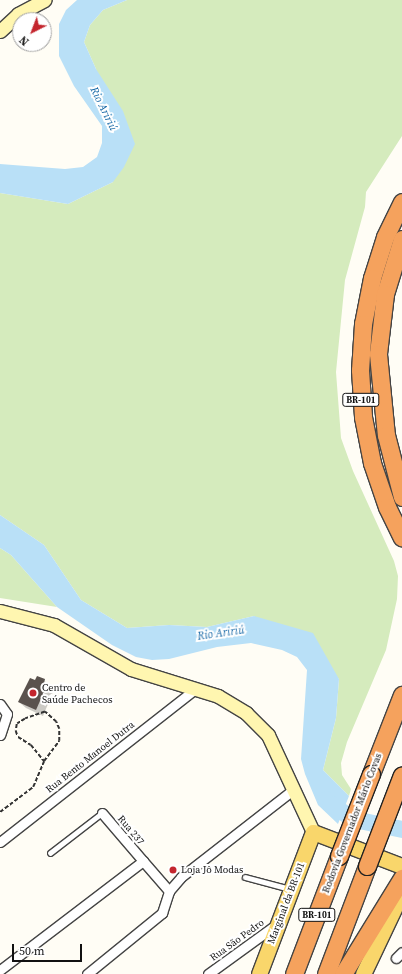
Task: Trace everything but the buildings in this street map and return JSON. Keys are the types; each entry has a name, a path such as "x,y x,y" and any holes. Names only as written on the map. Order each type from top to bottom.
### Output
{"highway":[{"name":"BR-101","path":"402,202 378,257 363,324 360,394 372,463 387,507 402,538"},
{"name":"BR-101","path":"402,239 390,274 380,327 379,374 386,435 402,497"},
{"name":"Rodovia Governador Mário Covas","path":"294,974 402,695"},
{"name":"BR-101","path":"326,974 402,775"},
{"path":"343,974 402,878"}],"main road":[{"path":"0,31 18,14 44,0"},
{"path":"0,611 24,615 54,625 131,669 194,690 218,696 256,721 268,735 313,832 402,866"},
{"name":"Marginal da BR-101","path":"259,974 313,832"},
{"path":"363,974 402,892"}],"street":[{"name":"Rua Bento Manoel Dutra","path":"0,842 194,690"},
{"path":"0,704 7,714 0,735"},
{"path":"87,974 162,912 169,891 181,877 294,789"},
{"name":"Rua 237","path":"102,813 169,891"},
{"path":"0,970 143,862"},
{"name":"Rua São Pedro","path":"208,974 278,923"}],"lane":[{"path":"50,853 102,813"},
{"path":"246,877 291,889"}],"path":[{"path":"0,812 33,786 44,762 59,741 59,729 45,712 25,719 17,724 16,731 18,737 32,745 44,762"}],"green space":[{"path":"127,0 402,0 402,136 366,192 365,207 345,280 336,372 341,438 353,471 394,561 398,576 397,599 386,650 347,742 341,763 342,775 351,789 349,796 323,770 336,718 339,679 254,616 207,627 169,625 127,628 81,600 44,545 0,515 0,193 68,204 113,182 96,69 84,42 90,25 103,10"},
{"path":"0,548 11,555 57,607 0,598"}],"water":[{"path":"77,0 127,0 103,10 90,25 84,42 96,69 123,111 135,144 124,167 113,182 68,204 0,193 0,164 65,169 83,167 97,157 102,143 102,126 74,86 59,56 59,24 66,10"},
{"path":"0,515 44,545 81,600 127,628 169,625 207,627 254,616 313,633 339,679 336,718 323,770 349,796 338,824 318,805 305,774 301,759 307,670 297,657 282,650 251,643 217,647 169,659 152,660 136,657 112,645 57,607 11,555 0,548"}],"waterway":[{"name":"Rio Aririú","path":"326,799 330,804 354,819 402,829"}],"place":[{"name":"Centro de Saúde Pachecos","path":"33,693"},
{"name":"Loja Jô Modas","path":"173,870"}]}
